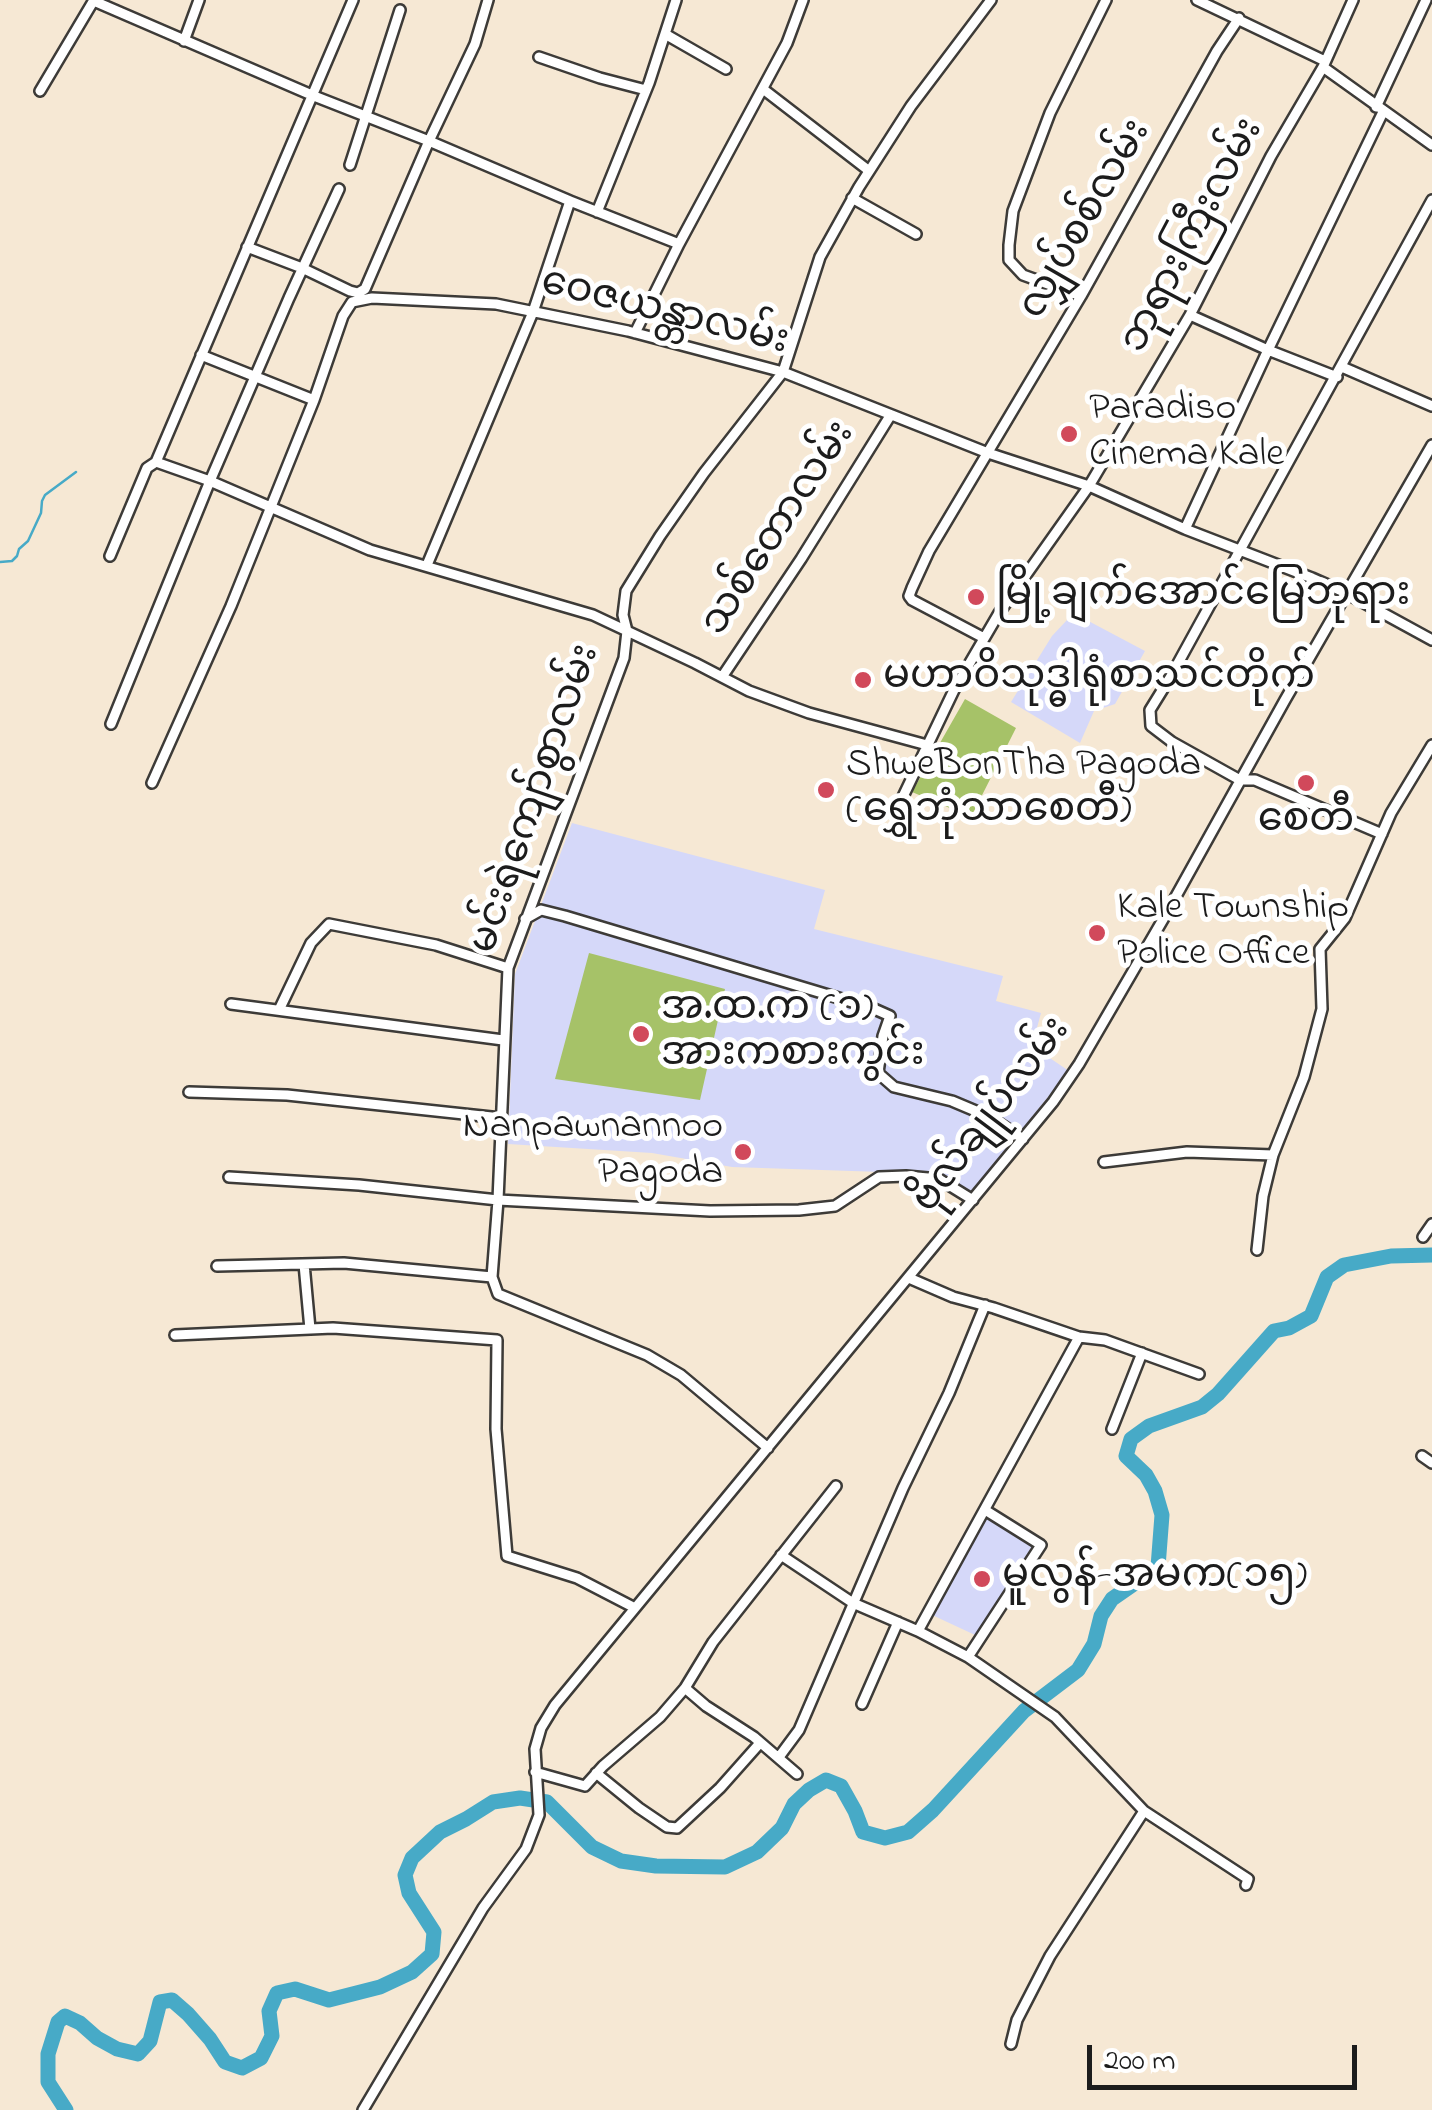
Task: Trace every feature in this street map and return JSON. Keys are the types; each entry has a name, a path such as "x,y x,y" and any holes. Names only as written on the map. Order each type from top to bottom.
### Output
{"street":[{"path":"184,40 198,0"},
{"path":"110,556 147,468 156,462 353,0"},
{"path":"247,247 350,291 366,289 475,44 488,0"},
{"path":"596,212 646,90 676,0"},
{"path":"635,333 787,44 803,0"},
{"name":"မင်းရဲကျော်စွာလမ်း","path":"492,1277 508,968 624,658 626,631 622,615 626,592 704,473 784,372 820,256 852,198 911,106 992,0"},
{"path":"1080,296 1023,275 1009,260 1009,245 1013,211 1050,112 1106,0"},
{"path":"1198,0 1219,4 1324,64 1432,146"},
{"name":"ဘုရားကြီးလမ်း","path":"898,807 954,690 984,638 1088,486 1190,315 1354,0"},
{"path":"1185,529 1380,110 1426,0"},
{"path":"40,91 94,1 314,96 679,244"},
{"path":"350,165 400,10"},
{"name":"လျှပ်စစ်လမ်း","path":"984,638 910,596 929,551 1239,18"},
{"path":"666,34 726,69"},
{"path":"539,57 646,90"},
{"path":"763,89 868,170"},
{"path":"112,724 210,481 339,189"},
{"path":"852,198 916,234"},
{"path":"1382,834 1255,780 1240,780 1151,726 1150,710 1432,200"},
{"path":"427,565 533,312 570,201"},
{"name":"ဝေဇယန္တာလမ်း","path":"152,783 271,509 344,316 352,302 372,298 496,304 635,333 784,372 988,453 1088,486 1346,593 1432,640"},
{"path":"1190,315 1268,350 1432,406"},
{"path":"200,356 314,400"},
{"name":"သစ်တောလမ်း","path":"722,677 802,559 890,416"},
{"name":"ဗိုလ်ချုပ်လမ်း","path":"363,2110 483,1908 526,1849 539,1815 535,1748 545,1721 566,1689 1053,1102 1166,916 1432,445"},
{"path":"156,462 370,550 593,615 748,691 810,714 927,745"},
{"path":"1256,1250 1263,1196 1274,1154 1304,1077 1322,1009 1320,949 1345,918 1391,813 1432,745"},
{"path":"526,919 541,910 565,916 872,1008 890,1016 878,1074 894,1088 952,1100 990,1116 1023,1139"},
{"path":"279,1010 311,944 329,924 436,945 508,968"},
{"path":"230,1004 504,1040"},
{"path":"190,1092 287,1095 501,1118"},
{"path":"1104,1162 1187,1152 1274,1154"},
{"path":"228,1177 359,1185 498,1200 692,1210 799,1210 835,1206 880,1177 906,1176 940,1179 974,1200"},
{"path":"1423,1237 1432,1224"},
{"path":"217,1266 344,1263 492,1277 498,1294 648,1354 682,1375 768,1448"},
{"path":"304,1264 310,1329"},
{"path":"909,1278 953,1297 1079,1337 1104,1340 1199,1374"},
{"path":"779,1757 799,1730 985,1306"},
{"path":"175,1335 332,1328 497,1340 496,1429 506,1556 577,1578 634,1608"},
{"path":"918,1631 1079,1337"},
{"path":"1112,1429 1142,1352"},
{"path":"1422,1456 1432,1462"},
{"path":"535,1772 585,1786 660,1717 685,1688 713,1642 836,1486"},
{"path":"968,1658 1041,1545 986,1510"},
{"path":"781,1556 853,1603 968,1658 1055,1717 1144,1811 1248,1879 1246,1884"},
{"path":"862,1704 898,1622"},
{"path":"685,1688 797,1774"},
{"path":"596,1773 639,1808 667,1827 677,1828 760,1743"},
{"path":"1011,2044 1017,2020 1050,1956 1144,1811"}],"shaded area":[{"path":"1079,616 1145,651 1115,704 1094,711 1080,743 1011,702 1052,636 1067,620"},
{"path":"572,823 825,890 814,929 1003,976 996,1001 1041,1013 1032,1046 1069,1071 971,1193 942,1174 732,1167 652,1153 508,1144 515,974"},
{"name":"မူလွန်-အမက(၁၅)","path":"988,1517 1036,1545 975,1635 930,1614"}],"green space":[{"path":"965,699 1016,728 971,817 912,792"},
{"name":"အ.ထ.က (၁) အားကစားကွင်း","path":"589,953 725,989 700,1100 555,1079"}],"waterway":[{"path":"0,562 12,561 17,556 41,513 45,495 76,472"},
{"path":"66,2110 48,2082 48,2054 58,2022 65,2016 117,2049 138,2054 150,2041 160,2002 172,2000 210,2039 225,2062 242,2068 261,2058 272,2036 269,2011 277,1993 295,1989 329,2000 380,1987 412,1972 432,1954 434,1932 409,1893 405,1875 412,1858 440,1832 493,1802 520,1798 547,1802 592,1847 621,1861 656,1866 725,1867 757,1852 782,1828 794,1804 826,1780 841,1786 863,1832 885,1838 908,1832 1024,1711 1078,1670 1094,1644 1101,1616 1112,1599 1158,1567 1162,1515 1146,1475 1126,1456 1131,1439 1149,1426 1202,1407 1218,1394 1274,1331 1311,1316 1327,1277 1344,1265 1391,1256 1432,1255"}],"place":[{"name":"Paradiso Cinema Kale","path":"1069,434"},
{"name":"မြို့ချက်အောင်မြေဘုရား","path":"976,597"},
{"name":"မဟာဝိသုဒ္ဓါရုံစာသင်တိုက်","path":"863,680"},
{"name":"စေတီ","path":"1306,783"},
{"name":"ShweBonTha Pagoda (ရွှေဘုံသာစေတီ)","path":"826,790"},
{"name":"Kale Township Police Office","path":"1097,933"},
{"name":"အ.ထ.က (၁) အားကစားကွင်း","path":"641,1034"},
{"name":"Nanpawnannoo Pagoda","path":"743,1152"},
{"name":"မူလွန်-အမက(၁၅)","path":"982,1579"}]}
